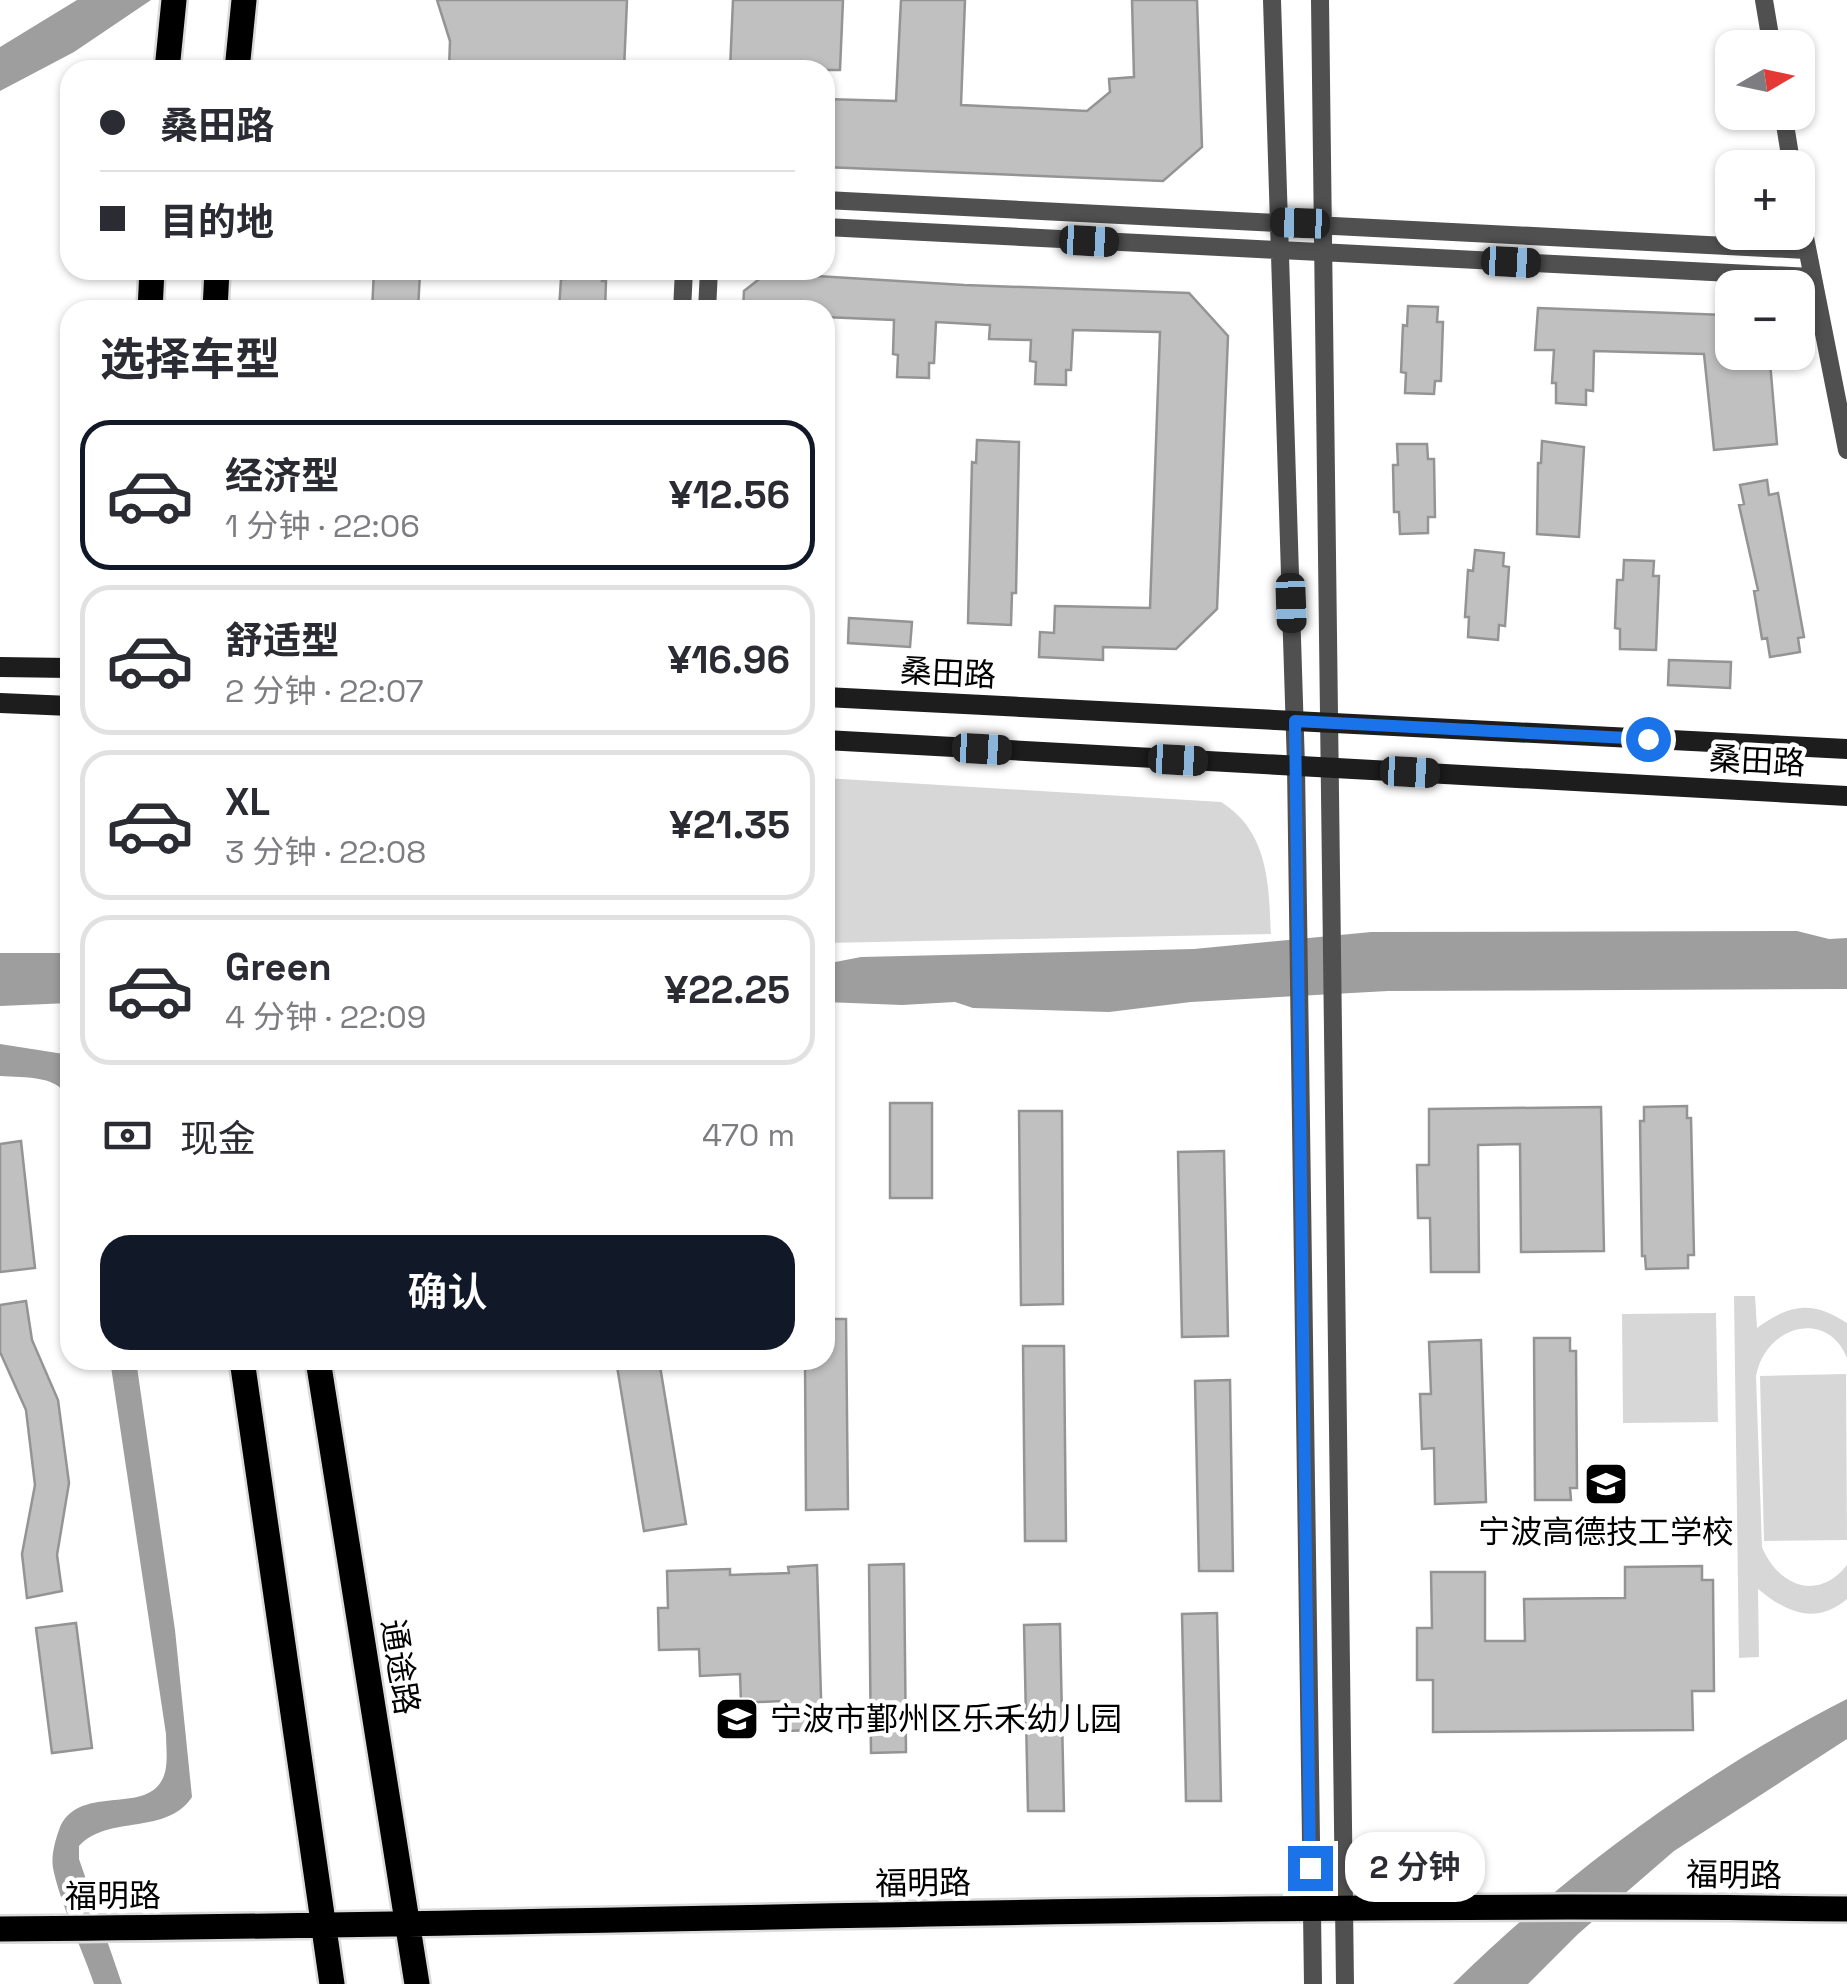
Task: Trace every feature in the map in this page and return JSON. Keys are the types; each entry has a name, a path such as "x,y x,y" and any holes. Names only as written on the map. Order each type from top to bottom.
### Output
{"main road":[{"path":"238,60 244,0"},
{"path":"168,60 174,6"},
{"path":"0,667 60,668"},
{"name":"桑田路","path":"835,698 1847,749"},
{"path":"0,703 60,706"},
{"name":"桑田路","path":"835,741 1847,796"},
{"path":"243,1370 332,1984"},
{"name":"通途路","path":"320,1370 417,1984"},
{"name":"福明路","path":"0,1929 409,1926 1311,1907 1560,1905 1847,1910"}],"street":[{"path":"1272,0 1296,766 1313,1984"},
{"path":"1320,0 1345,1984"},
{"path":"1764,0 1769,30"},
{"path":"835,200 1715,245"},
{"path":"835,228 1715,272"},
{"path":"1806,250 1810,270"},
{"path":"1815,296 1847,450"}],"shaded area":[{"path":"77,0 151,0 74,52 0,91 0,47"},
{"path":"835,779 1221,802 1237,814 1257,843 1267,877 1271,934 835,943"},
{"path":"1797,931 1829,939 1847,938 1847,989 1388,991 1191,1002 1109,1012 973,1008 955,1002 835,1002 835,962 861,957 1194,949 1371,932"},
{"path":"0,953 60,953 60,1003 0,1006"},
{"path":"0,1044 60,1053 60,1088 31,1078 0,1076"},
{"path":"1734,1296 1755,1296 1757,1328 1780,1314 1801,1308 1823,1311 1847,1323 1847,1358 1838,1342 1826,1333 1797,1330 1771,1345 1756,1376 1762,1547 1778,1571 1800,1584 1824,1583 1847,1565 1847,1599 1824,1612 1801,1613 1758,1589 1759,1657 1739,1658"},
{"path":"1716,1313 1718,1422 1623,1423 1622,1314"},
{"path":"111,1370 137,1370 175,1630 192,1797 168,1817 106,1830 79,1846 79,1859 122,1984 94,1984 56,1881 53,1859 58,1834 68,1816 80,1807 141,1796 153,1790 164,1775 166,1734"},
{"path":"1846,1374 1847,1540 1764,1541 1760,1376"},
{"path":"1847,1699 1847,1739 1674,1851 1578,1934 1528,1984 1453,1984 1543,1902 1639,1827 1741,1759"}],"building":[{"path":"437,0 627,0 624,60 449,60 450,41"},
{"path":"733,0 843,0 840,70 835,70 835,60 730,60"},
{"path":"901,0 965,0 961,105 1087,111 1110,92 1109,79 1134,77 1132,0 1197,0 1202,147 1163,181 835,167 835,99 896,101"},
{"path":"835,277 1189,293 1228,336 1217,609 1176,649 1103,647 1103,660 1039,657 1040,632 1054,633 1055,606 1150,608 1160,332 1073,330 1071,370 1066,370 1066,385 1035,384 1031,340 989,339 990,325 936,322 934,363 929,363 929,378 897,377 894,320 835,317 835,300 744,300 744,291 758,280"},
{"path":"374,280 420,280 419,300 373,300"},
{"path":"561,280 606,281 605,300 560,300"},
{"path":"1408,306 1438,307 1437,322 1443,322 1441,381 1435,381 1434,394 1405,393 1406,373 1401,372"},
{"path":"1538,308 1715,315 1715,370 1771,370 1777,444 1714,450 1704,354 1594,351 1593,391 1586,390 1586,405 1556,403 1556,383 1552,383 1554,350 1535,350"},
{"path":"977,440 1019,442 1016,593 1012,593 1011,625 968,623 972,462 976,463"},
{"path":"1542,441 1584,447 1579,537 1537,534"},
{"path":"1397,444 1427,444 1428,459 1434,459 1435,517 1428,517 1428,533 1400,534 1399,512 1394,512 1393,465 1398,465"},
{"path":"1767,480 1769,495 1778,493 1804,637 1798,638 1800,652 1770,657 1767,638 1762,639 1754,591 1758,590 1739,505 1744,504 1740,485"},
{"path":"1475,550 1504,553 1503,566 1509,567 1505,626 1499,625 1498,640 1468,637 1468,570 1473,571"},
{"path":"1624,560 1654,561 1653,576 1659,576 1656,650 1620,649 1620,629 1615,628 1617,580 1623,580"},
{"path":"849,618 912,622 910,647 848,643"},
{"path":"1669,660 1731,662 1730,688 1668,685"},
{"path":"890,1103 932,1103 932,1198 890,1198"},
{"path":"1687,1106 1687,1118 1691,1118 1694,1255 1688,1255 1688,1268 1646,1269 1642,1256 1640,1121 1644,1121 1644,1107"},
{"path":"1601,1107 1604,1251 1521,1252 1520,1144 1478,1145 1479,1272 1431,1272 1430,1218 1418,1218 1417,1165 1429,1165 1429,1109"},
{"path":"1019,1111 1062,1111 1063,1304 1021,1305"},
{"path":"21,1141 35,1268 0,1272 0,1144"},
{"path":"1224,1151 1228,1336 1182,1337 1178,1152"},
{"path":"26,1301 32,1340 58,1400 69,1483 57,1555 62,1591 27,1598 22,1554 35,1485 26,1410 0,1352 0,1305"},
{"path":"835,1319 846,1319 848,1509 806,1510 805,1370 835,1370"},
{"path":"1534,1338 1570,1338 1570,1351 1576,1351 1577,1488 1570,1488 1571,1500 1535,1500"},
{"path":"1481,1340 1486,1502 1435,1504 1434,1448 1422,1449 1420,1394 1431,1394 1429,1342"},
{"path":"1023,1346 1064,1346 1066,1541 1025,1541"},
{"path":"618,1370 661,1370 686,1524 644,1531"},
{"path":"1230,1380 1233,1571 1199,1571 1195,1381"},
{"path":"904,1564 906,1752 871,1753 869,1565"},
{"path":"817,1565 822,1730 782,1731 781,1701 741,1703 740,1674 700,1676 699,1649 659,1650 658,1608 668,1608 667,1571 730,1569 730,1575 789,1573 788,1567"},
{"path":"1702,1566 1702,1580 1713,1580 1714,1691 1692,1691 1693,1730 1433,1732 1433,1680 1417,1680 1417,1628 1432,1628 1431,1572 1485,1572 1485,1641 1525,1641 1524,1599 1625,1598 1625,1567"},
{"path":"1217,1613 1221,1801 1186,1801 1182,1614"},
{"path":"76,1623 92,1748 52,1753 36,1628"},
{"path":"1060,1624 1064,1811 1028,1811 1024,1625"}],"place":[{"name":"宁波高德技工学校","path":"1606,1484"},
{"name":"宁波市鄞州区乐禾幼儿园","path":"737,1719"}],"route":[{"path":"1310,1868 1295,721 1648,739"}]}
